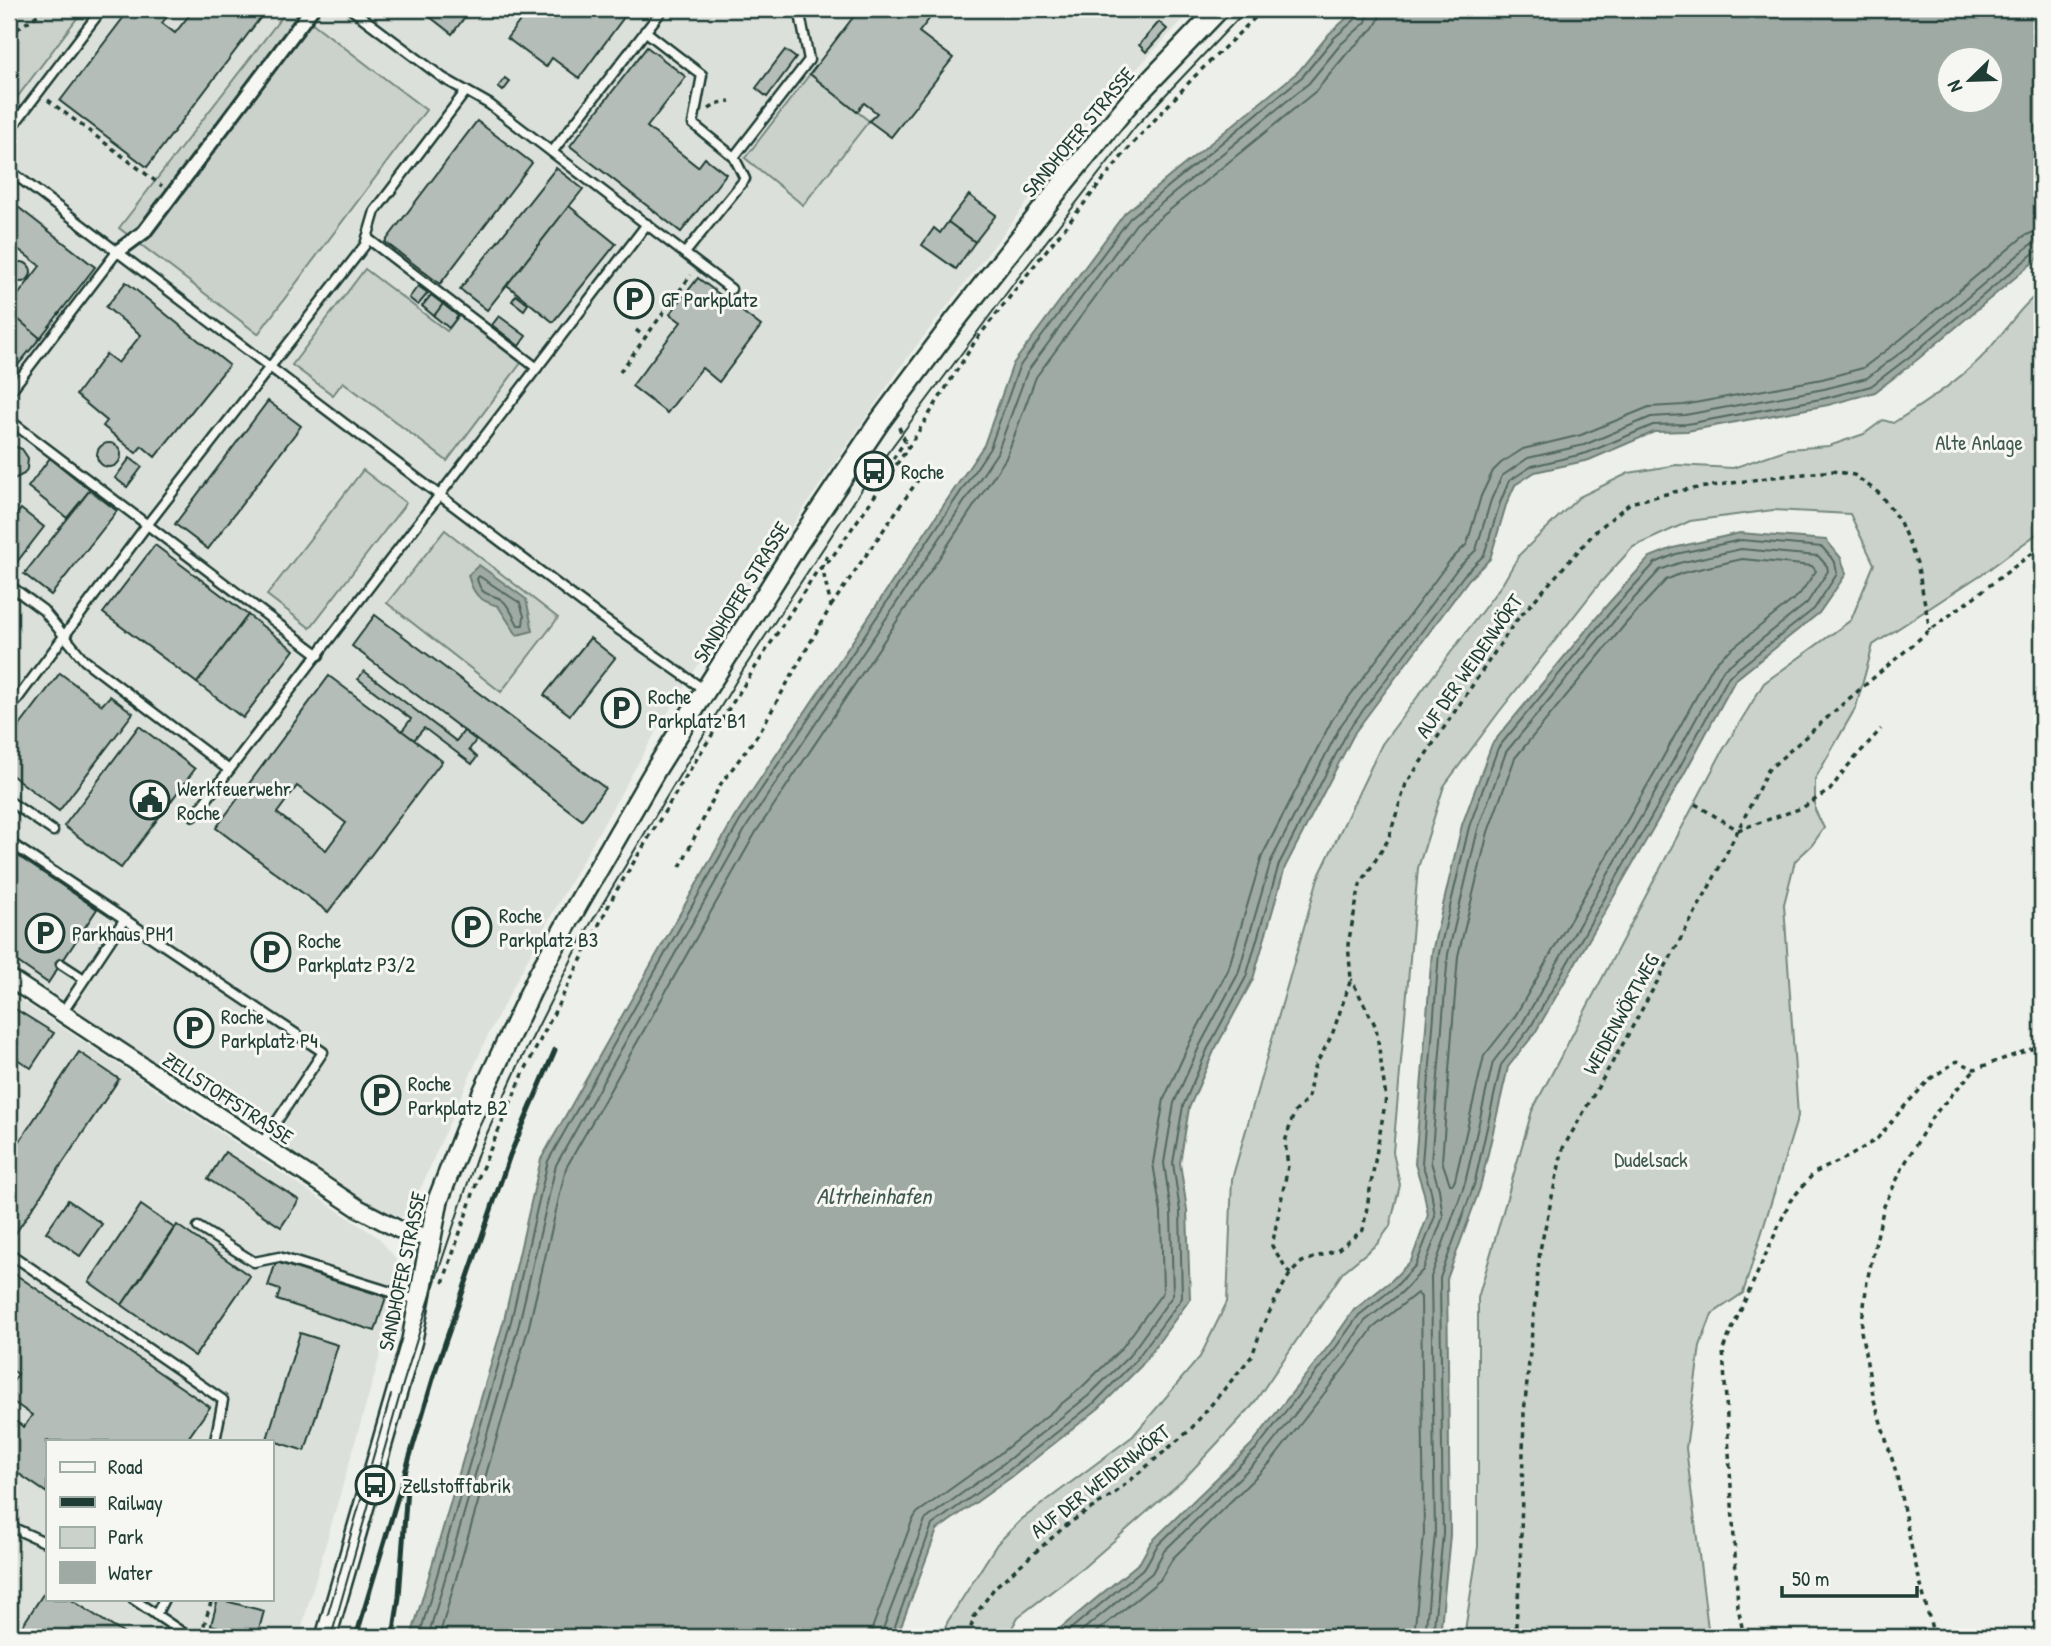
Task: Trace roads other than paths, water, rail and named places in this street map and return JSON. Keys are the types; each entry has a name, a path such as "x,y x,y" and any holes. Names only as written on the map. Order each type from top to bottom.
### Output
{"street":[{"path":"117,252 144,232 312,9"},
{"name":"SANDHOFER STRASSE","path":"326,1637 412,1340 438,1200 466,1129 540,974 651,778 797,545 880,421 954,322 1129,103 1219,9"},
{"name":"ZELLSTOFFSTRASSE","path":"9,978 358,1208 398,1229 431,1239"}],"lane":[{"path":"9,131 102,9"},
{"path":"351,9 443,78 489,104 731,289"},
{"path":"552,152 663,9"},
{"path":"734,157 809,60 799,9"},
{"path":"645,31 702,75 693,124 734,157 745,179 685,254"},
{"path":"9,710 147,525 365,245 375,211 466,91"},
{"path":"9,170 598,615 706,691"},
{"path":"194,816 647,224"},
{"path":"367,238 537,368"},
{"path":"9,393 117,252"},
{"path":"9,419 319,654"},
{"path":"9,585 43,610 84,660 229,770"},
{"path":"9,801 53,831"},
{"path":"9,842 323,1052 261,1145"},
{"path":"62,1013 124,920"},
{"path":"61,964 84,979"},
{"path":"198,1227 254,1262 279,1257 420,1301"},
{"path":"9,1252 223,1400 215,1440"},
{"path":"9,1526 46,1543"},
{"path":"134,1600 189,1637"},
{"path":"156,1615 164,1600"}],"water":[{"name":"Altrheinhafen","path":"1357,9 2042,9 2042,255 1875,392 1828,405 1687,431 1654,432 1589,460 1535,472 1515,485 1506,505 1490,559 1469,579 1355,732 1285,867 1253,979 1214,1051 1189,1108 1180,1163 1187,1210 1190,1299 1141,1366 1099,1408 1013,1476 937,1530 897,1637 411,1637 504,1320 541,1159 734,818 984,445 1013,364 1125,213 1299,71 1329,34"},
{"path":"1740,533 1826,540 1841,558 1846,574 1819,613 1735,680 1678,785 1535,1033 1508,1067 1480,1188 1447,1279 1450,1535 1440,1637 1052,1637 1140,1562 1151,1542 1251,1445 1354,1310 1391,1281 1411,1261 1428,1215 1415,1164 1432,952 1462,825 1492,744 1650,557 1673,548"},
{"path":"479,565 526,599 533,631 517,635 498,606 477,595 468,575"}],"tram line":[{"path":"331,1637 403,1384 478,1153 585,933 741,673 874,471 1014,283 1136,126 1247,9"},
{"path":"328,1614 391,1395"}],"railway":[{"path":"356,1637 436,1369 510,1155 555,1050"},
{"path":"393,1637 399,1597 407,1487"}],"place":[{"name":"GF Parkplatz","path":"634,299"},
{"name":"Roche","path":"874,471"},
{"name":"Roche Parkplatz B1","path":"621,708"},
{"name":"Werkfeuerwehr Roche","path":"150,800"},
{"name":"Roche Parkplatz B3","path":"472,927"},
{"name":"Parkhaus PH1","path":"45,933"},
{"name":"Roche Parkplatz P3/2","path":"271,952"},
{"name":"Roche Parkplatz P4","path":"194,1028"},
{"name":"Roche Parkplatz B2","path":"381,1095"},
{"name":"Zellstofffabrik","path":"375,1485"}],"park label":[{"name":"Alte Anlage","path":"1979,442"},
{"name":"Dudelsack","path":"1651,1159"}]}
